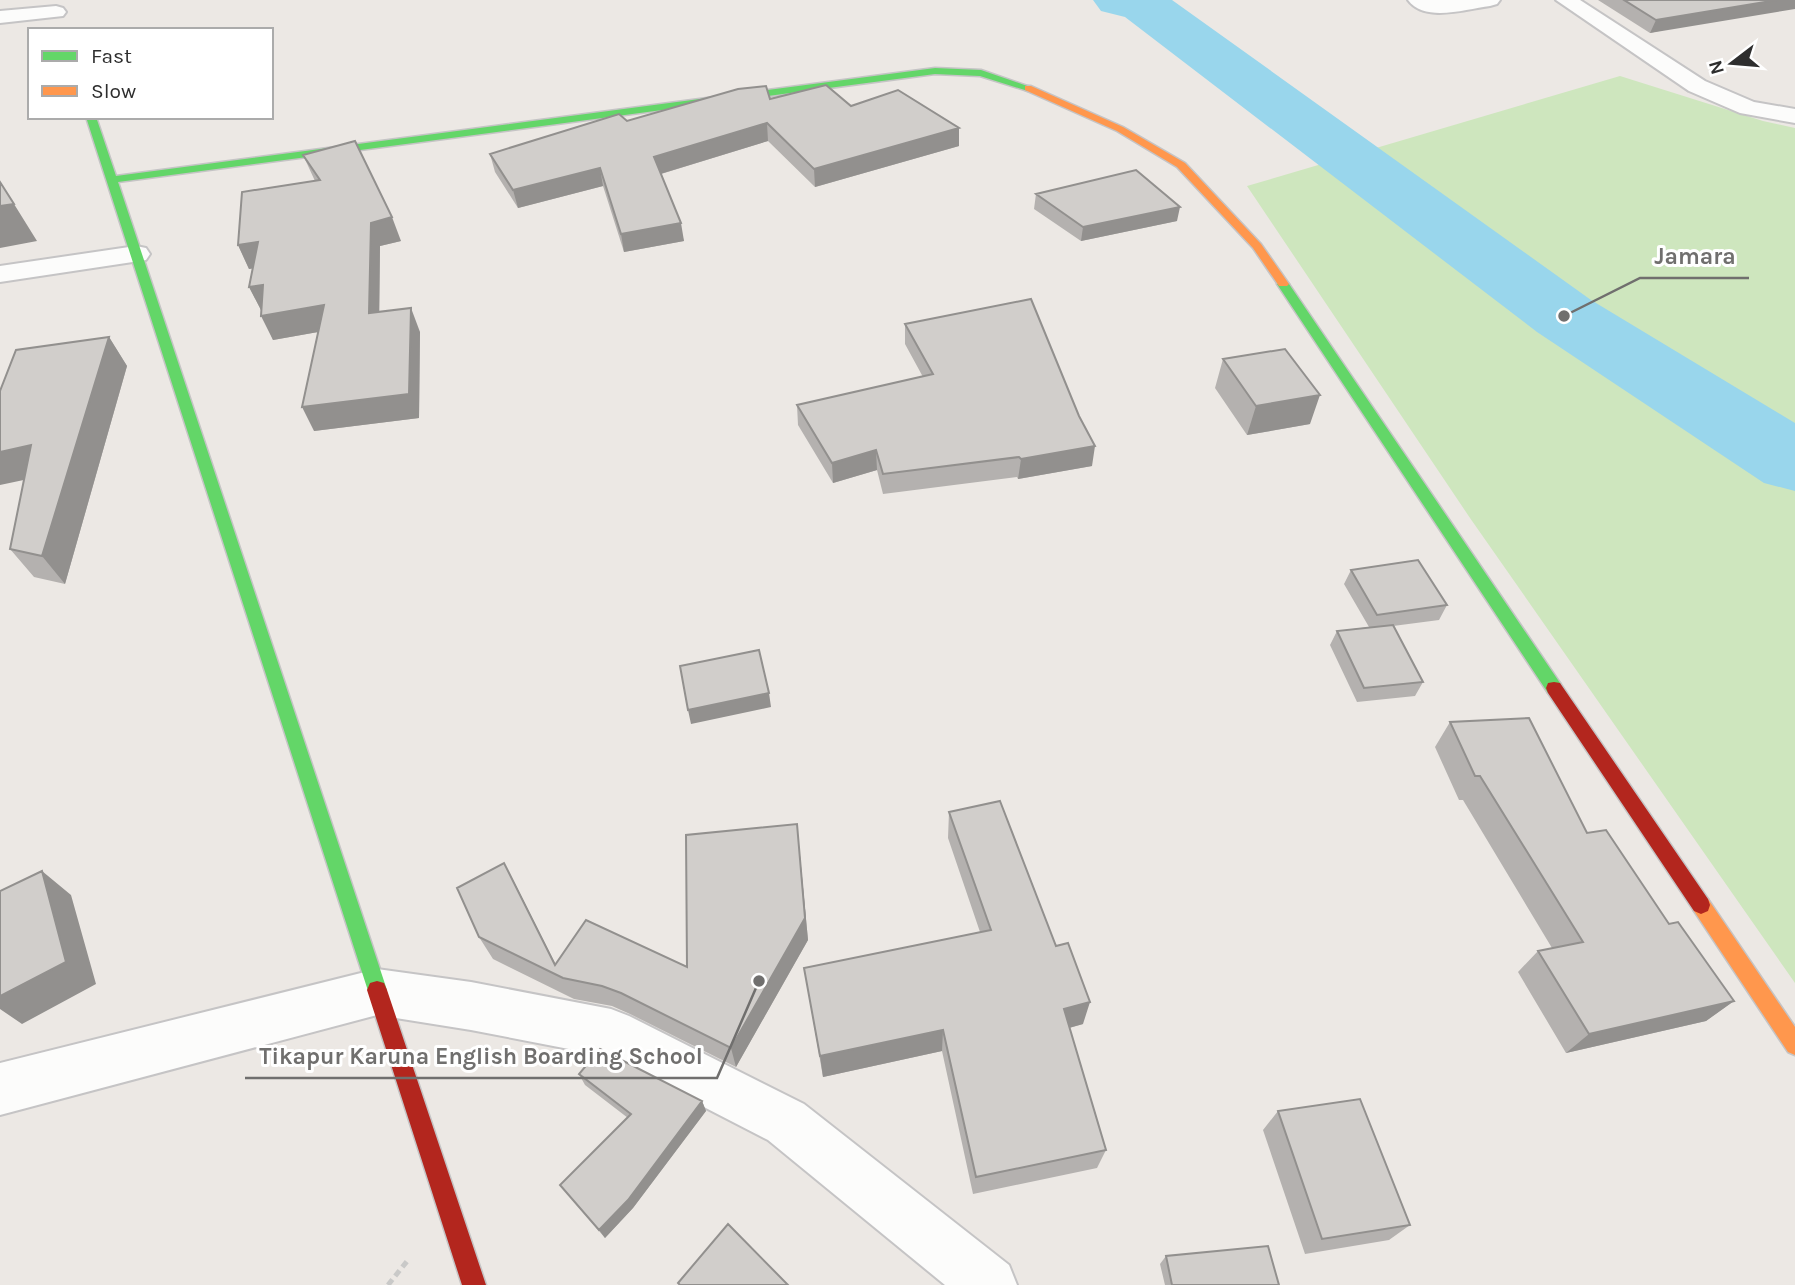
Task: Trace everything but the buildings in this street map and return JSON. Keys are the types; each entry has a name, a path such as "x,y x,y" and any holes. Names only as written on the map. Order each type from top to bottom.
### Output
{"street":[{"path":"1418,0 1432,8 1490,0"},
{"path":"1566,0 1697,86 1748,108 1795,116"},
{"path":"0,18 57,14"},
{"path":"111,180 935,71 981,73 1042,92 1120,129 1181,165 1257,246 1795,1045"},
{"path":"92,119 474,1285"},
{"path":"0,274 136,254"},
{"path":"0,1088 377,992 471,1006 611,1033 786,1122 989,1285"}],"green space":[{"path":"1620,76 1763,121 1795,128 1795,983 1470,518 1247,186"}],"waterway":[{"path":"1120,0 1141,3 1564,316 1795,462"}],"traffic: fast":[{"path":"112,180 935,71 981,73 1028,88"},
{"path":"92,119 377,990"},
{"path":"1283,284 1554,688"}],"traffic: slow":[{"path":"1028,88 1120,129 1181,165 1257,246 1283,284"},
{"path":"1701,905 1795,1045"}],"traffic: jam":[{"path":"1554,688 1701,905"},
{"path":"377,990 474,1285"}],"place":[{"name":"Jamara","path":"1564,316"},
{"name":"Tikapur Karuna English Boarding School","path":"759,981"}]}
